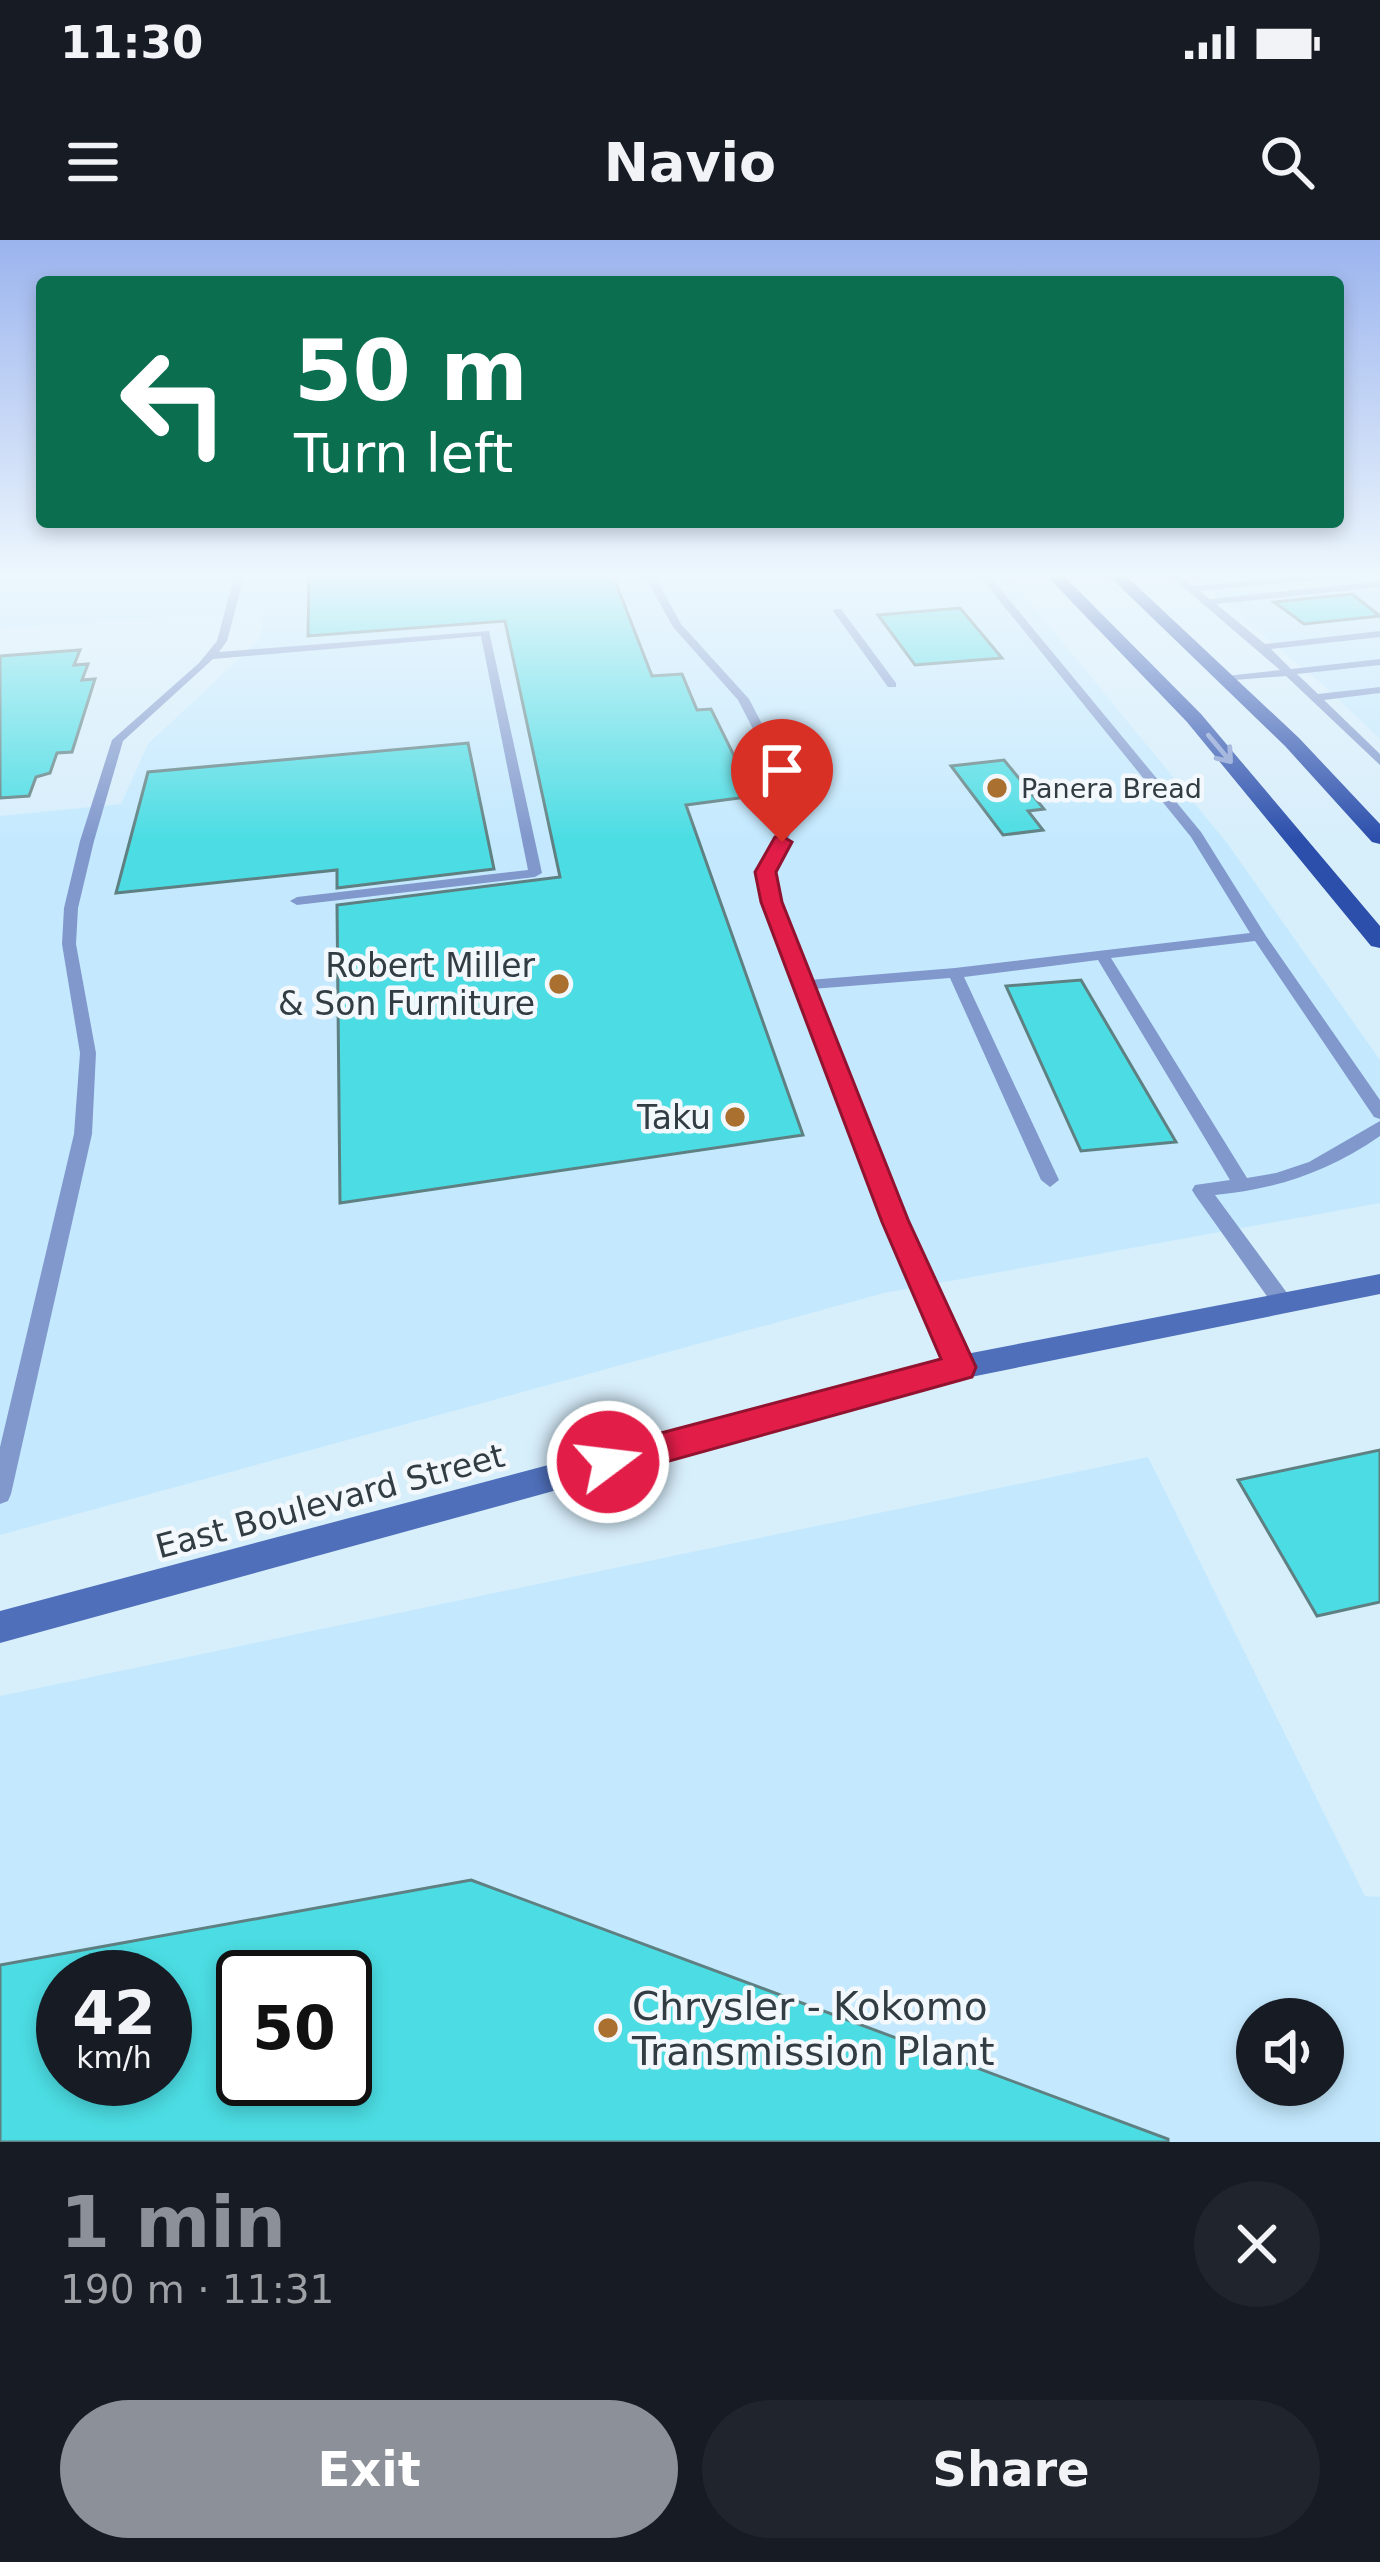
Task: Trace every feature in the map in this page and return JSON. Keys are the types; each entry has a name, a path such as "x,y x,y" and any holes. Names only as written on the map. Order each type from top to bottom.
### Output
{"main road":[{"path":"1139,662 1194,718 1380,941"},
{"path":"1208,662 1380,837"},
{"name":"East Boulevard Street","path":"0,1627 961,1367 1380,1284"}],"lane":[{"path":"0,1494 83,1134 88,1052 70,944 70,908 118,740 205,662"},
{"path":"297,901 536,873 491,662"},
{"path":"710,662 743,699 798,804 766,872 771,902 896,1222 961,1367"},
{"path":"875,662 892,685"},
{"path":"1054,662 1196,835 1380,1113"},
{"path":"1279,662 1380,760"},
{"path":"1226,679 1380,662"},
{"path":"1316,698 1380,690"},
{"path":"804,985 955,973 1259,936"},
{"path":"1102,955 1243,1186"},
{"path":"955,973 1050,1180"},
{"path":"1283,1304 1201,1190 1282,1182 1334,1160 1380,1127"}],"shaded area":[{"path":"236,662 1079,662 1227,843 1380,1060 1380,1203 884,1293 0,1535 0,816 121,804 148,744"},
{"path":"1295,662 1380,662 1380,739"},
{"path":"1148,1457 1365,1896 1380,1897 1380,2142 0,2142 0,1696"}],"building":[{"path":"0,662 88,664 82,680 95,679 72,752 57,753 50,773 36,777 29,796 0,798"},
{"path":"514,662 646,662 652,676 682,674 697,710 711,709 754,796 686,805 803,1135 340,1203 337,905 560,877"},
{"path":"468,743 494,869 337,888 337,870 116,893 148,772"},
{"name":"Panera Bread","path":"1004,760 1044,809 1028,811 1043,830 1003,835 951,766"},
{"path":"1081,980 1176,1142 1081,1151 1006,986"},
{"path":"1380,1450 1380,1602 1317,1616 1238,1480"},
{"name":"Chrysler - Kokomo Transmission Plant","path":"471,1880 1168,2139 1168,2142 0,2142 0,1965 36,1959 36,2106 192,2106 192,1950 83,1950"}],"place":[{"name":"Panera Bread","path":"997,788"},
{"name":"Robert Miller & Son Furniture","path":"559,984"},
{"name":"Taku","path":"735,1117"},
{"name":"Chrysler - Kokomo Transmission Plant","path":"608,2028"}],"route":[{"path":"608,1462 961,1367 896,1222 771,902 766,872 782,842"}]}
